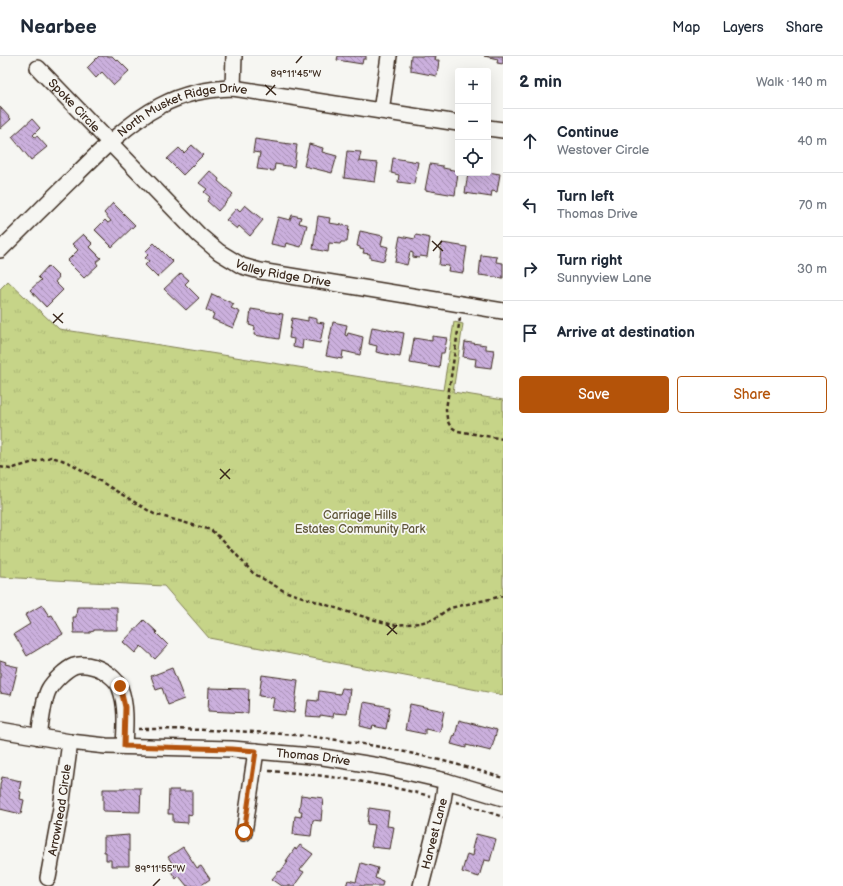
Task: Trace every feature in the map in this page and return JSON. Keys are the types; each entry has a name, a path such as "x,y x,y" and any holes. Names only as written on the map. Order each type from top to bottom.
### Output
{"street":[{"path":"233,88 234,56"},
{"path":"381,111 389,56"},
{"name":"Spoke Circle","path":"38,68 110,143"},
{"name":"North Musket Ridge Drive","path":"0,250 90,161 140,118 160,106 193,93 211,89 233,88 455,123"},
{"path":"491,128 503,130"},
{"name":"Valley Ridge Drive","path":"110,143 199,235 218,252 242,266 260,271 503,311"},
{"path":"39,737 49,689 56,680 74,666 87,665 99,668 109,674 120,686 125,707 124,746"},
{"name":"Thomas Drive","path":"0,730 70,742 106,746 232,749 330,758 385,767 446,781 503,798"},
{"name":"Arrowhead Circle","path":"48,878 70,742"},
{"path":"244,832 256,751"},
{"name":"Harvest Lane","path":"421,886 443,800 446,781"}],"path":[{"path":"462,305 446,409 447,420 452,428 458,431 503,439"},
{"path":"0,467 10,469 51,457 72,464 154,514 211,530 223,540 253,573 284,591 393,625 420,623 434,618 450,608 503,596"},
{"path":"269,771 304,774 389,787 465,804 503,817"}],"green space":[{"name":"Carriage Hills Estates Community Park","path":"8,281 59,329 443,390 454,322 463,324 453,392 503,400 503,695 209,638 164,586 0,577 0,289"}],"building":[{"path":"99,56 112,56 129,71 114,85 102,72 96,78 87,68"},
{"path":"338,56 366,56 366,59 363,59 362,64 337,60"},
{"path":"411,56 436,56 435,60 439,60 437,76 411,71"},
{"path":"484,56 503,56 503,64 497,63 498,59"},
{"path":"0,107 11,119 0,129"},
{"path":"32,119 40,128 33,135 35,137 37,136 47,147 31,160 12,137"},
{"path":"255,139 297,145 294,167 275,164 274,171 257,169 260,153 253,152"},
{"path":"309,144 323,148 322,152 337,156 332,173 304,166"},
{"path":"192,145 203,155 183,175 167,159 179,148 184,153"},
{"path":"347,151 361,152 359,161 378,163 375,182 344,178"},
{"path":"393,158 418,162 414,184 398,182 399,175 391,173"},
{"path":"430,164 443,166 443,168 455,170 455,176 457,176 455,195 425,190"},
{"path":"210,171 219,179 218,181 233,194 218,211 207,201 210,197 204,192 207,189 199,183"},
{"path":"491,172 500,174 497,192 492,191 491,197 465,193 468,176 491,176"},
{"path":"113,203 135,225 112,247 95,230 105,220 108,223 111,221 104,213"},
{"path":"245,205 263,220 250,236 239,226 237,229 226,220 237,208 240,211"},
{"path":"292,215 301,217 299,223 307,225 301,247 286,243 285,247 271,244 278,217 290,220"},
{"path":"318,216 330,218 329,223 349,226 347,242 341,242 340,244 329,243 328,252 313,249"},
{"path":"360,231 383,236 381,245 388,247 384,261 370,258 370,254 363,253 364,250 357,246"},
{"path":"83,234 93,244 90,247 101,258 96,262 98,265 84,278 67,261 78,250 72,244"},
{"path":"416,235 430,238 427,257 413,257 413,253 410,252 407,265 395,262 400,236 415,239"},
{"path":"154,243 173,262 157,277 145,265 149,261 145,258 148,255 145,252"},
{"path":"442,243 467,247 463,273 448,271 449,266 439,265"},
{"path":"481,255 497,257 496,262 503,263 503,278 479,275"},
{"path":"48,266 59,277 55,282 63,290 46,307 30,290 41,280 38,277"},
{"path":"181,273 189,280 185,284 199,298 186,310 164,289"},
{"path":"212,294 234,304 231,308 240,312 233,328 212,319 214,314 206,310"},
{"path":"251,309 283,314 279,339 254,335 255,327 249,325"},
{"path":"308,317 317,319 317,322 324,323 320,343 303,340 302,349 293,347 294,339 289,338 292,318 308,321"},
{"path":"333,322 347,325 345,335 347,336 348,333 363,337 360,355 343,351 342,359 326,356"},
{"path":"372,327 404,333 400,357 376,352 377,346 369,344"},
{"path":"432,336 447,338 444,353 441,353 439,368 410,363 414,338 432,341"},
{"path":"465,342 486,345 486,349 494,350 491,368 475,366 476,359 463,357"},
{"path":"42,605 49,616 52,615 63,634 27,656 14,634 30,624 25,615"},
{"path":"77,607 117,607 117,630 94,630 90,633 74,633 73,617 76,617"},
{"path":"144,620 168,645 155,659 141,646 135,653 123,642"},
{"path":"0,660 6,662 5,664 18,667 11,695 0,693"},
{"path":"172,668 184,699 168,705 162,688 156,690 151,676"},
{"path":"262,675 298,680 294,713 272,710 274,698 259,696"},
{"path":"209,688 249,689 248,713 208,711"},
{"path":"342,688 350,689 347,714 334,713 333,717 320,715 320,717 306,716 308,700 318,701 319,691 340,694"},
{"path":"364,702 390,707 386,729 373,726 372,729 360,726"},
{"path":"410,704 444,711 440,732 425,729 425,734 405,730"},
{"path":"459,720 497,730 491,751 466,745 466,748 451,744 454,735 455,736"},
{"path":"2,777 21,781 19,791 21,792 20,799 24,800 21,814 0,809 0,785"},
{"path":"141,788 140,812 103,811 103,789"},
{"path":"169,790 192,791 192,815 188,814 188,823 173,822 173,814 168,814"},
{"path":"301,795 323,798 321,821 313,820 311,836 293,834 295,816 301,817 302,811 299,811"},
{"path":"369,808 389,811 387,826 394,827 390,849 371,847 375,825 367,824"},
{"path":"476,834 496,839 490,861 484,860 479,877 462,872 467,854 473,856 474,849 472,849"},
{"path":"129,835 129,866 111,866 111,860 106,860 106,852 104,852 104,837"},
{"path":"300,845 313,854 300,870 304,872 294,886 282,886 272,879 288,862 286,861 295,848 296,850"},
{"path":"183,847 197,868 201,866 210,879 200,886 187,886 179,876 176,879 170,870 175,867 168,857"},
{"path":"361,863 378,868 375,878 383,881 382,886 346,886 348,880 356,882"}],"route":[{"path":"120,686 125,707 124,746 256,751 244,832"}]}
